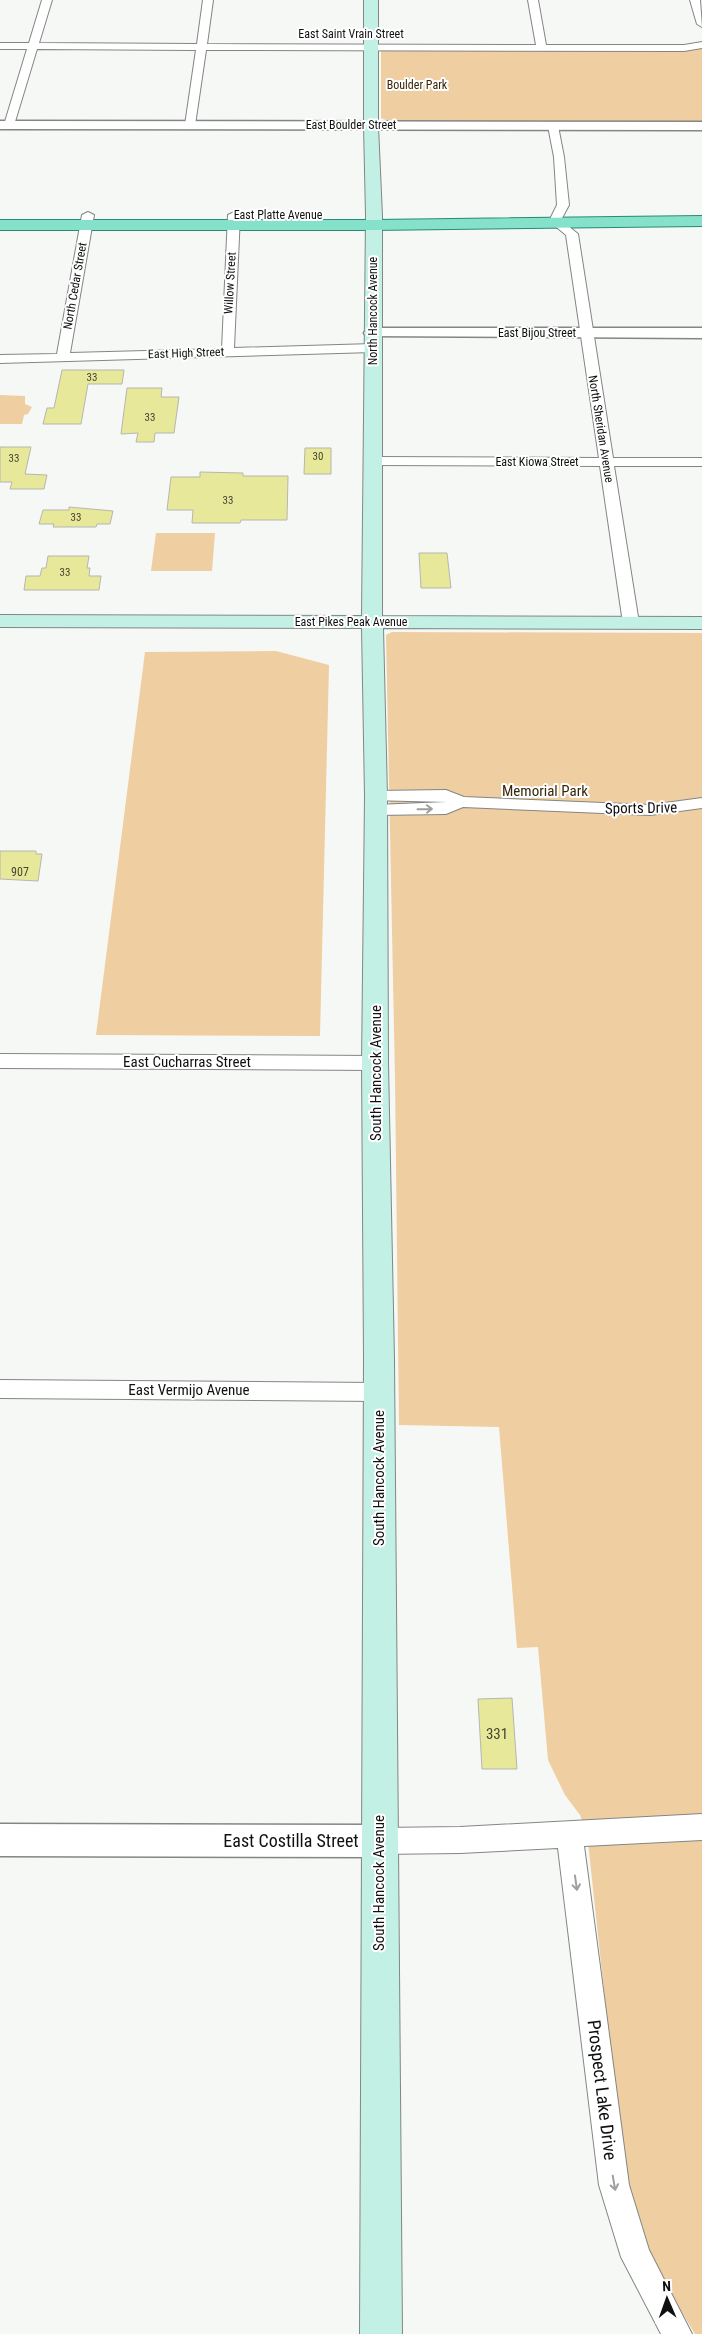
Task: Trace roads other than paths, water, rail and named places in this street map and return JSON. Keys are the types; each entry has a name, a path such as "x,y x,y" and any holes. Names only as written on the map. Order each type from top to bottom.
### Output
{"main road":[{"name":"North Hancock Avenue","path":"371,0 371,126 374,220 372,622"},
{"name":"East Platte Avenue","path":"0,214 87,220"},
{"name":"East Platte Avenue","path":"0,225 87,220 374,220 546,223 581,221 702,221"},
{"name":"East Pikes Peak Avenue","path":"0,621 702,623"},
{"name":"South Hancock Avenue","path":"372,622 376,803 375,1063 379,1392 378,1841 381,2334"}],"street":[{"path":"4,125 47,0"},
{"path":"190,125 208,0"},
{"path":"533,0 541,47"},
{"path":"695,0 702,24"},
{"name":"East Saint Vrain Street","path":"0,46 684,48 702,45"},
{"name":"East Boulder Street","path":"4,125 702,126"},
{"path":"553,126 559,157 564,205 556,222 572,234 581,221 564,205"},
{"name":"North Cedar Street","path":"63,357 87,220"},
{"name":"Willow Street","path":"228,352 234,220"},
{"name":"North Sheridan Avenue","path":"572,234 631,623"},
{"name":"East Bijou Street","path":"373,340 586,333 702,333"},
{"name":"East High Street","path":"0,359 228,352 373,340"},
{"name":"East Kiowa Street","path":"373,461 702,462"},
{"name":"Sports Drive","path":"376,803 446,795 460,802 650,810 702,803"},
{"name":"East Cucharras Street","path":"0,1061 375,1063"},
{"name":"East Vermijo Avenue","path":"0,1389 379,1392"},
{"name":"East Costilla Street","path":"0,1840 378,1841 569,1834 642,1828 702,1827"},
{"name":"Prospect Lake Drive","path":"569,1834 614,2184 622,2216 636,2257 677,2334"}],"park label":[{"name":"Boulder Park","path":"417,85"},
{"name":"Memorial Park","path":"545,791"}]}
